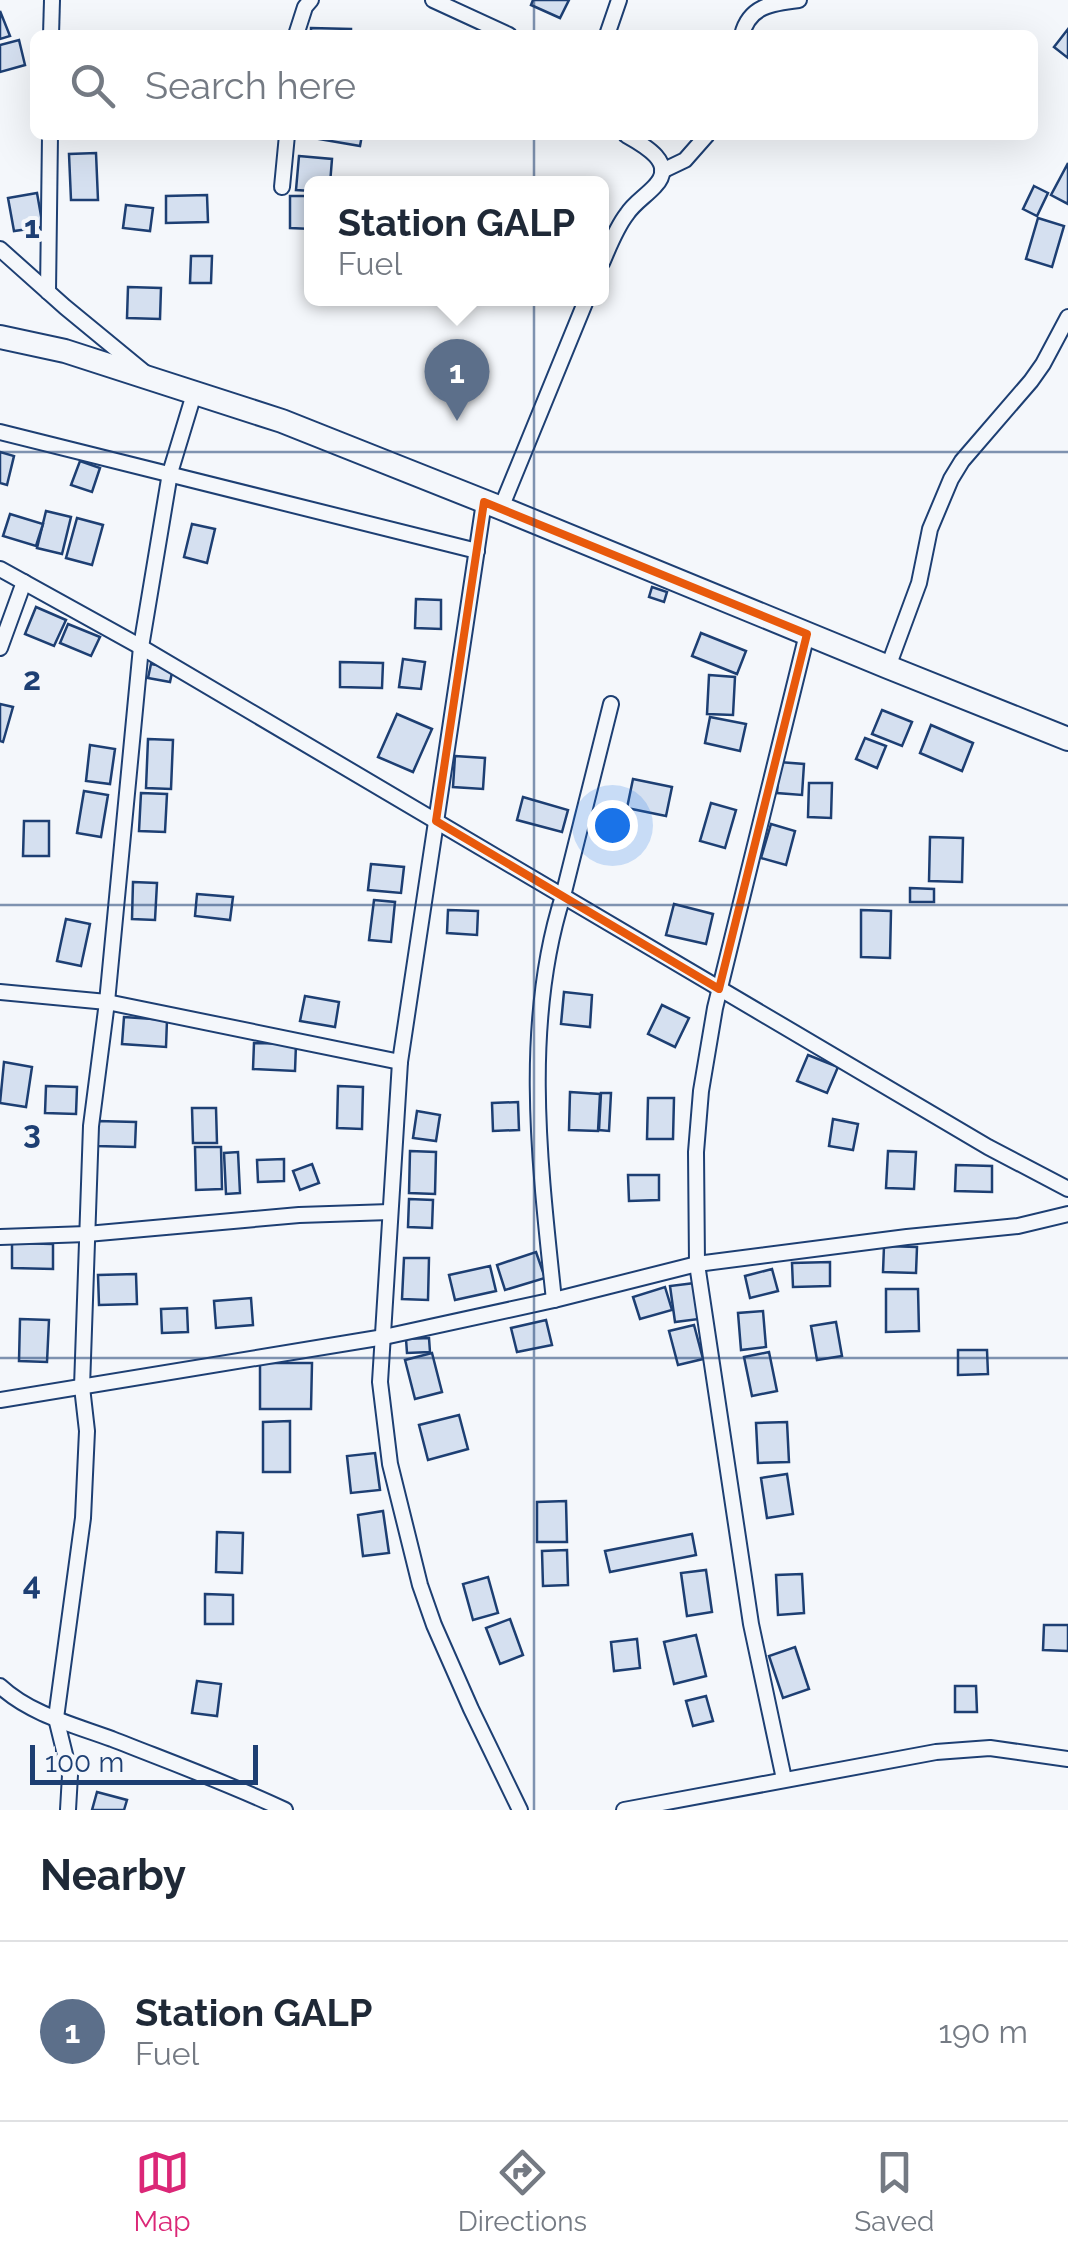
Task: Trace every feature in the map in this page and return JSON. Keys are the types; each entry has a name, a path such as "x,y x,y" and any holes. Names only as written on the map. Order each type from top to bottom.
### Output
{"main road":[{"path":"0,337 65,351 282,421 1068,738"}],"street":[{"path":"51,30 52,0"},
{"path":"298,30 311,0"},
{"path":"434,0 498,30"},
{"path":"609,30 619,0"},
{"path":"743,30 752,13 764,6 799,0"},
{"path":"48,292 50,140"},
{"path":"282,186 287,140"},
{"path":"609,249 627,212 660,182 661,162 656,154 634,140"},
{"path":"662,171 685,160 703,140"},
{"path":"0,249 150,377"},
{"path":"520,1810 471,1710 420,1586 390,1464 380,1382 400,1062 477,551 493,505 584,306"},
{"path":"888,667 919,583 930,530 951,478 1044,364 1068,318"},
{"path":"68,1810 70,1776 56,1718 83,1518 87,1430 82,1387 91,1126 141,647 170,473 194,394"},
{"path":"0,432 477,551"},
{"path":"0,570 141,647 988,1148 1068,1189"},
{"path":"0,648 24,582"},
{"path":"784,1779 751,1624 697,1264 696,1152 700,1091 720,988 807,634"},
{"path":"554,1300 542,1181 540,1026 554,926 611,704"},
{"path":"0,992 106,1002 400,1062"},
{"path":"0,1237 87,1234 299,1214 390,1212"},
{"path":"0,1400 384,1337 697,1264 1018,1226 1068,1214"},
{"path":"0,1686 14,1700 285,1810"},
{"path":"624,1810 966,1748 1068,1759"}],"highlighted area":[{"path":"484,502 807,634 719,989 436,821"}],"building":[{"path":"533,0 569,0 560,18 531,5"},
{"path":"0,11 10,36 0,39"},
{"path":"1068,29 1068,58 1054,47"},
{"path":"19,40 25,65 0,72 0,45"},
{"path":"325,140 361,140 360,146"},
{"path":"96,153 98,200 71,200 69,154"},
{"path":"299,156 332,159 331,176 304,176 304,190 296,190"},
{"path":"1068,163 1068,204 1051,195"},
{"path":"1034,186 1048,193 1037,216 1023,209"},
{"path":"37,193 43,227 14,231 8,198"},
{"path":"207,195 208,222 166,223 166,196"},
{"path":"290,196 304,196 304,229 290,228"},
{"path":"126,205 153,208 150,231 123,228"},
{"path":"1038,218 1064,226 1052,267 1026,259"},
{"path":"191,256 212,256 211,283 190,283"},
{"path":"128,287 161,288 160,319 127,318"},
{"path":"0,452 14,456 7,485 0,483"},
{"path":"80,461 100,468 92,492 71,485"},
{"path":"46,511 71,517 62,554 37,548"},
{"path":"10,514 43,524 36,546 3,536"},
{"path":"77,518 103,525 92,565 66,558"},
{"path":"192,524 215,529 207,563 184,557"},
{"path":"652,587 667,592 664,602 649,597"},
{"path":"416,599 441,600 441,629 415,628"},
{"path":"36,607 66,620 54,646 25,634"},
{"path":"68,624 100,637 91,656 60,643"},
{"path":"701,633 746,651 737,674 692,656"},
{"path":"403,659 425,662 421,689 399,687"},
{"path":"340,662 383,663 382,688 340,687"},
{"path":"151,664 173,668 170,682 148,678"},
{"path":"709,675 735,677 733,715 707,714"},
{"path":"0,704 13,707 3,742 0,741"},
{"path":"882,710 912,722 902,746 872,734"},
{"path":"397,714 432,729 413,772 378,757"},
{"path":"710,717 746,724 740,751 705,743"},
{"path":"931,725 973,743 962,771 920,753"},
{"path":"865,738 886,746 877,768 856,759"},
{"path":"148,739 173,740 171,789 146,788"},
{"path":"90,745 115,749 110,784 86,781"},
{"path":"455,756 485,758 483,789 453,787"},
{"path":"779,762 804,764 802,795 777,793"},
{"path":"633,779 672,787 666,816 627,808"},
{"path":"809,783 832,783 831,818 808,817"},
{"path":"84,791 108,795 101,837 77,833"},
{"path":"141,793 167,794 165,832 139,831"},
{"path":"523,797 568,810 562,832 517,820"},
{"path":"711,803 736,810 725,848 700,841"},
{"path":"24,821 49,821 49,856 23,856"},
{"path":"771,824 795,831 786,865 761,858"},
{"path":"930,837 963,838 962,882 929,881"},
{"path":"371,864 404,867 401,893 368,890"},
{"path":"133,882 157,883 155,920 132,919"},
{"path":"910,888 934,889 934,902 910,902"},
{"path":"197,894 233,897 230,920 195,916"},
{"path":"374,900 395,902 391,942 369,940"},
{"path":"674,904 713,914 706,944 666,935"},
{"path":"448,910 478,911 477,935 447,933"},
{"path":"861,910 891,911 890,958 861,957"},
{"path":"66,919 90,924 81,966 57,961"},
{"path":"564,992 592,995 590,1027 561,1024"},
{"path":"305,996 339,1002 335,1027 300,1021"},
{"path":"662,1005 689,1018 675,1047 648,1034"},
{"path":"124,1017 167,1020 166,1047 122,1044"},
{"path":"254,1043 296,1044 295,1071 253,1069"},
{"path":"808,1055 838,1067 827,1093 797,1081"},
{"path":"4,1062 32,1067 26,1107 0,1103"},
{"path":"46,1086 77,1087 76,1114 45,1113"},
{"path":"338,1086 363,1087 362,1129 337,1128"},
{"path":"570,1092 600,1094 598,1131 569,1130"},
{"path":"601,1093 611,1093 609,1131 599,1130"},
{"path":"648,1098 674,1098 673,1139 647,1139"},
{"path":"518,1102 519,1130 493,1131 492,1103"},
{"path":"192,1108 216,1108 217,1143 193,1143"},
{"path":"417,1111 440,1115 436,1141 413,1138"},
{"path":"833,1119 858,1124 853,1150 829,1146"},
{"path":"97,1121 136,1122 135,1147 96,1146"},
{"path":"195,1147 221,1147 222,1189 196,1190"},
{"path":"410,1151 436,1152 435,1194 409,1193"},
{"path":"888,1151 916,1152 914,1189 886,1188"},
{"path":"238,1152 240,1193 226,1194 224,1153"},
{"path":"284,1159 284,1181 258,1182 257,1160"},
{"path":"312,1164 319,1183 300,1190 293,1171"},
{"path":"956,1165 992,1166 992,1192 955,1191"},
{"path":"628,1175 659,1175 659,1200 629,1201"},
{"path":"409,1199 433,1200 432,1228 408,1227"},
{"path":"12,1243 53,1244 53,1269 12,1268"},
{"path":"884,1246 917,1247 916,1273 883,1272"},
{"path":"536,1252 545,1278 505,1290 497,1265"},
{"path":"404,1258 429,1258 428,1300 402,1299"},
{"path":"830,1262 830,1286 793,1287 792,1263"},
{"path":"490,1266 496,1291 455,1300 449,1275"},
{"path":"772,1269 778,1291 750,1298 745,1276"},
{"path":"136,1274 137,1304 99,1305 98,1275"},
{"path":"695,1283 699,1319 675,1322 670,1286"},
{"path":"665,1287 672,1310 640,1319 633,1297"},
{"path":"886,1289 918,1289 919,1331 886,1332"},
{"path":"251,1298 253,1325 216,1328 214,1301"},
{"path":"187,1308 188,1332 162,1333 161,1309"},
{"path":"763,1311 766,1347 741,1350 738,1313"},
{"path":"20,1319 49,1320 47,1362 19,1361"},
{"path":"546,1320 552,1345 517,1352 511,1328"},
{"path":"836,1322 842,1356 817,1360 811,1326"},
{"path":"694,1325 703,1359 678,1365 669,1331"},
{"path":"429,1338 430,1352 407,1353 406,1339"},
{"path":"958,1350 987,1350 988,1374 958,1375"},
{"path":"769,1352 777,1391 752,1396 744,1357"},
{"path":"432,1353 442,1392 415,1399 405,1360"},
{"path":"260,1363 312,1363 311,1409 260,1409"},
{"path":"459,1415 468,1449 428,1460 419,1425"},
{"path":"290,1421 290,1472 263,1472 263,1422"},
{"path":"787,1422 789,1462 758,1463 756,1423"},
{"path":"375,1453 380,1490 351,1493 347,1456"},
{"path":"787,1474 793,1514 767,1518 761,1478"},
{"path":"566,1501 567,1542 537,1542 537,1502"},
{"path":"383,1511 389,1553 363,1556 358,1515"},
{"path":"217,1532 243,1533 242,1573 216,1572"},
{"path":"692,1534 696,1555 610,1572 605,1551"},
{"path":"567,1550 568,1585 543,1586 542,1551"},
{"path":"706,1570 712,1612 687,1616 681,1573"},
{"path":"802,1574 804,1613 778,1615 776,1575"},
{"path":"488,1577 498,1613 473,1620 463,1584"},
{"path":"205,1594 233,1595 233,1624 205,1624"},
{"path":"510,1619 523,1655 500,1664 486,1628"},
{"path":"1044,1625 1068,1625 1068,1651 1043,1650"},
{"path":"696,1635 706,1676 674,1684 664,1642"},
{"path":"637,1639 640,1668 614,1671 611,1642"},
{"path":"795,1647 809,1689 783,1698 769,1656"},
{"path":"197,1681 221,1684 217,1716 192,1713"},
{"path":"955,1686 976,1686 977,1712 955,1712"},
{"path":"706,1696 713,1721 693,1726 686,1701"},
{"path":"97,1792 127,1800 124,1810 92,1810"}],"place":[{"name":"Station GALP","path":"457,421"}]}
